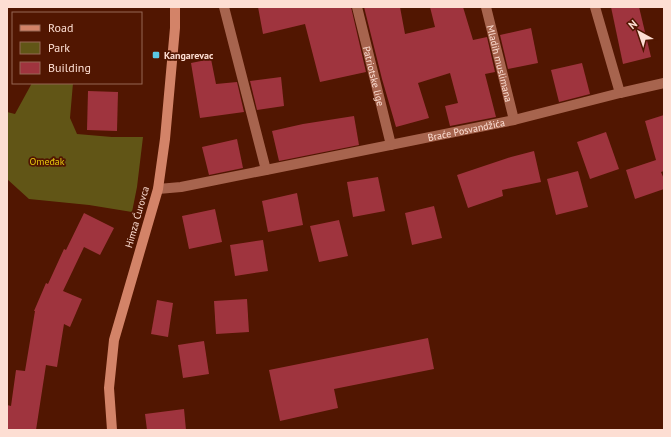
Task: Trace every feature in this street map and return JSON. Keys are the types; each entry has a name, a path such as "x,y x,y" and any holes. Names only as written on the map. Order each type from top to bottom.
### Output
{"main road":[{"name":"Himza Ćurovca","path":"112,430 109,388 114,340 158,189 166,139 175,28 175,7"}],"street":[{"path":"224,7 266,170"},
{"name":"Patriotske lige","path":"357,7 390,145"},
{"name":"Mladih muslimana","path":"486,7 514,120"},
{"path":"595,7 620,93"},
{"name":"Braće Posvandžića","path":"158,189 181,187 514,120 664,83"}],"green space":[{"name":"Omeđak","path":"31,84 73,84 70,118 77,134 112,137 143,137 137,187 132,212 89,205 29,199 7,179 7,112 15,114"}],"building":[{"path":"258,7 351,7 366,72 320,82 305,24 263,34"},
{"path":"364,7 400,7 405,34 435,27 430,7 463,7 473,40 487,37 495,72 485,74 496,117 450,126 445,106 458,103 450,73 418,83 429,118 396,127"},
{"path":"611,7 639,7 651,57 623,64"},
{"path":"531,28 538,63 508,69 500,35"},
{"path":"211,59 216,84 237,82 244,112 200,118 191,63"},
{"path":"582,63 590,94 559,102 551,70"},
{"path":"281,77 284,106 257,110 250,81"},
{"path":"88,91 118,92 117,131 87,130"},
{"path":"664,115 664,171 661,172 664,179 664,189 635,199 626,170 656,160 645,121"},
{"path":"354,116 359,145 279,161 272,131 303,124"},
{"path":"606,132 619,169 590,179 577,142"},
{"path":"237,139 243,168 209,175 202,147"},
{"path":"534,151 541,182 502,190 503,196 468,208 457,175"},
{"path":"578,171 588,207 556,215 547,179"},
{"path":"378,177 385,211 353,217 347,182"},
{"path":"297,193 303,225 268,232 262,201"},
{"path":"434,206 442,238 412,245 405,213"},
{"path":"215,209 222,242 189,249 182,216"},
{"path":"84,213 114,228 100,255 84,247 63,291 82,299 70,327 64,324 57,367 46,365 36,430 7,430 7,405 11,406 16,370 25,371 34,311 46,283 48,284 64,249 66,250"},
{"path":"339,220 348,256 319,262 310,226"},
{"path":"263,240 268,271 235,276 230,245"},
{"path":"247,299 249,332 216,334 214,301"},
{"path":"157,300 173,303 168,337 151,334"},
{"path":"428,338 434,369 334,389 338,408 280,421 269,370"},
{"path":"204,341 209,374 183,378 178,345"},
{"path":"184,409 186,430 147,430 145,414"}],"place":[{"name":"Kangarevac","path":"156,55"}]}
